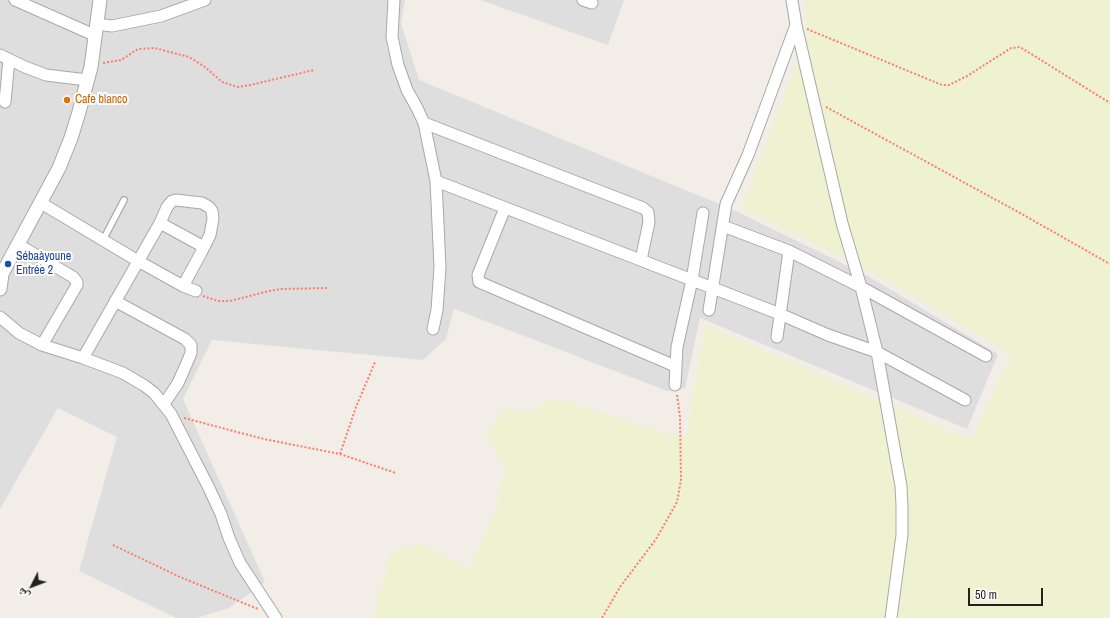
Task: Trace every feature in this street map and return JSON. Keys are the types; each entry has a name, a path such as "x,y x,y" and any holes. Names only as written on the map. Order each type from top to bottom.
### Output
{"street":[{"path":"15,0 95,30 161,16 205,0"},
{"path":"0,289 1,274 19,245 41,203 59,168 71,138 91,67 100,0"},
{"path":"394,0 392,37 398,65 407,90 418,108 424,124 436,181 440,267 437,310 433,329"},
{"path":"792,0 796,24 842,223 861,287 877,352 901,486 902,506 900,550 891,618"},
{"path":"709,310 726,204 748,155 796,24"},
{"path":"5,102 4,57 46,75 87,80"},
{"path":"424,124 643,208 648,212 649,222 641,260"},
{"path":"436,181 780,314 828,335 877,352 965,400"},
{"path":"83,358 160,223 167,207 174,200 180,199 207,206 212,212 213,219 210,235 183,286"},
{"path":"41,203 138,261 183,286 196,291"},
{"path":"505,208 478,275 479,282 676,366"},
{"path":"675,385 676,347 692,280 703,212"},
{"path":"160,223 204,247"},
{"path":"723,226 789,251 861,287 986,356"},
{"path":"19,245 73,277 77,282 77,285 42,345"},
{"path":"777,337 789,251"},
{"path":"115,301 185,339 191,345 191,353 178,383 164,404"},
{"path":"0,317 19,333 42,345 123,373 154,393 171,414 209,488 240,563 273,613"}],"lane":[{"path":"103,240 124,200"}],"path":[{"path":"796,24 922,78 942,85 949,84 967,76 1011,48 1020,47 1110,103"},
{"path":"91,67 116,61 138,50 148,48 167,50 189,57 205,67 222,82 238,87 250,86 314,70"},
{"path":"814,104 838,113 1110,264"},
{"path":"196,291 212,299 230,301 281,289 327,288"},
{"path":"340,454 356,407 375,362"},
{"path":"602,618 620,586 656,539 678,502 681,480 680,417 675,385"},
{"path":"171,414 257,438 340,454 396,472"},
{"path":"113,545 180,577 256,609 273,613"}],"shaded area":[{"path":"0,0 405,0 401,23 419,80 736,211 868,276 998,354 967,429 700,318 685,388 667,391 454,309 446,339 423,360 212,340 183,399 265,582 229,608 196,618 176,618 79,571 117,437 58,408 0,509"},
{"path":"480,0 624,0 608,45"}],"green space":[{"path":"805,0 1110,0 1110,618 373,618 391,552 420,544 469,568 493,518 506,470 486,435 504,408 531,414 551,397 685,439 705,325 971,440 1011,354 874,273 742,208 806,36"}],"place":[{"name":"Cafe blanco","path":"67,100"},
{"name":"Sébaàyoune Entrée 2","path":"8,264"}]}
